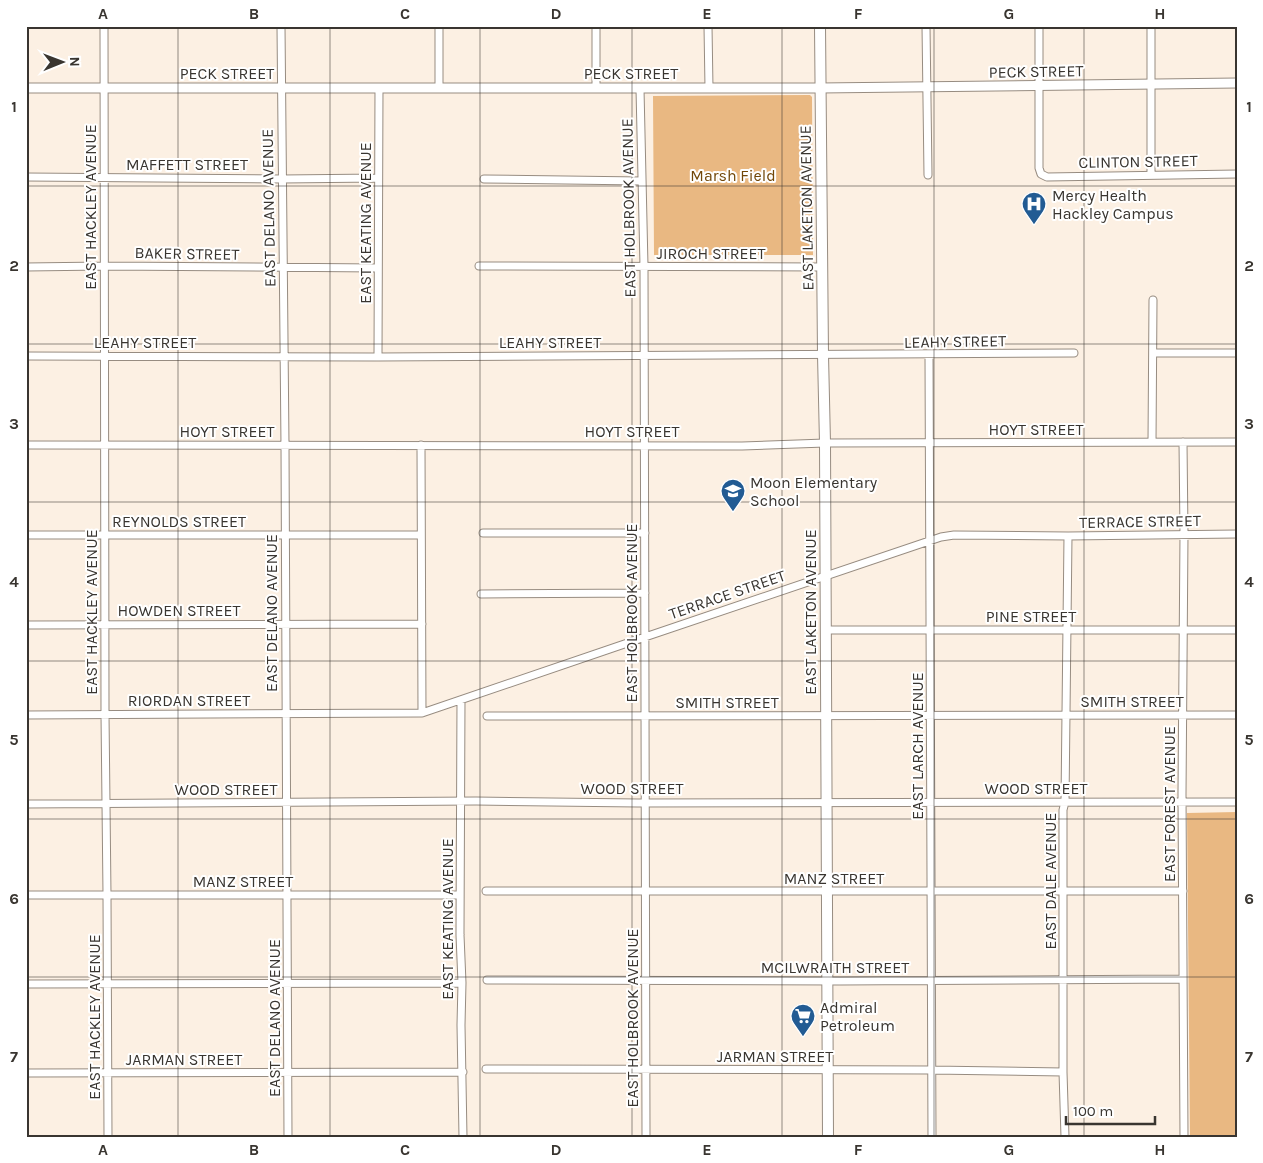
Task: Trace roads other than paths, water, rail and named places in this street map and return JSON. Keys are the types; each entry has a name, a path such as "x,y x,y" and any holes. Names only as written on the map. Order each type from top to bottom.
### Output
{"main road":[{"name":"EAST LAKETON AVENUE","path":"820,26 825,444 828,1137"}],"street":[{"name":"EAST HACKLEY AVENUE","path":"104,26 105,804 108,1137"},
{"name":"EAST DELANO AVENUE","path":"281,26 288,894 288,1137"},
{"path":"439,26 439,88"},
{"path":"596,26 596,88"},
{"path":"708,26 709,88"},
{"path":"926,26 928,175"},
{"path":"1039,26 1039,86"},
{"path":"1151,26 1151,175"},
{"name":"PECK STREET","path":"26,88 820,88 1237,83"},
{"name":"CLINTON STREET","path":"1039,86 1039,168 1041,174 1047,176 1237,174"},
{"name":"EAST KEATING AVENUE","path":"378,88 378,357"},
{"name":"EAST HOLBROOK AVENUE","path":"640,88 644,266 646,1137"},
{"name":"MAFFETT STREET","path":"26,178 378,178"},
{"path":"484,179 642,181"},
{"name":"BAKER STREET","path":"26,266 378,268"},
{"name":"JIROCH STREET","path":"479,266 822,267"},
{"path":"1152,442 1153,300"},
{"name":"LEAHY STREET","path":"26,356 378,357 1074,353"},
{"path":"1153,353 1237,353"},
{"name":"EAST LARCH AVENUE","path":"928,355 931,630 932,1137"},
{"name":"EAST FOREST AVENUE","path":"1183,442 1182,891 1184,1137"},
{"name":"HOYT STREET","path":"26,445 742,446 1237,442"},
{"path":"421,445 422,713"},
{"path":"483,533 645,533"},
{"name":"TERRACE STREET","path":"469,697 645,636 930,541 954,535 1237,534"},
{"name":"REYNOLDS STREET","path":"26,535 421,535"},
{"name":"EAST DALE AVENUE","path":"1065,1137 1063,1072 1063,810 1065,802 1068,536"},
{"path":"481,594 645,593"},
{"name":"HOWDEN STREET","path":"26,625 422,624"},
{"name":"PINE STREET","path":"826,630 1237,630"},
{"name":"RIORDAN STREET","path":"26,715 422,713 469,697"},
{"name":"EAST KEATING AVENUE","path":"460,700 460,935 463,1137"},
{"name":"SMITH STREET","path":"487,716 1237,715"},
{"name":"WOOD STREET","path":"26,804 461,801 1237,802"},
{"name":"MANZ STREET","path":"486,891 1182,891"},
{"name":"MANZ STREET","path":"26,895 460,895"},
{"name":"MCILWRAITH STREET","path":"487,980 1183,979"},
{"path":"26,984 462,983"},
{"name":"JARMAN STREET","path":"486,1069 1063,1072"},
{"name":"JARMAN STREET","path":"26,1073 463,1072"}],"place":[{"name":"Mercy Health Hackley Campus","path":"1034,225"},
{"name":"Moon Elementary School","path":"733,512"},
{"name":"Admiral Petroleum","path":"803,1037"}],"park label":[{"name":"Marsh Field","path":"733,175"}]}
